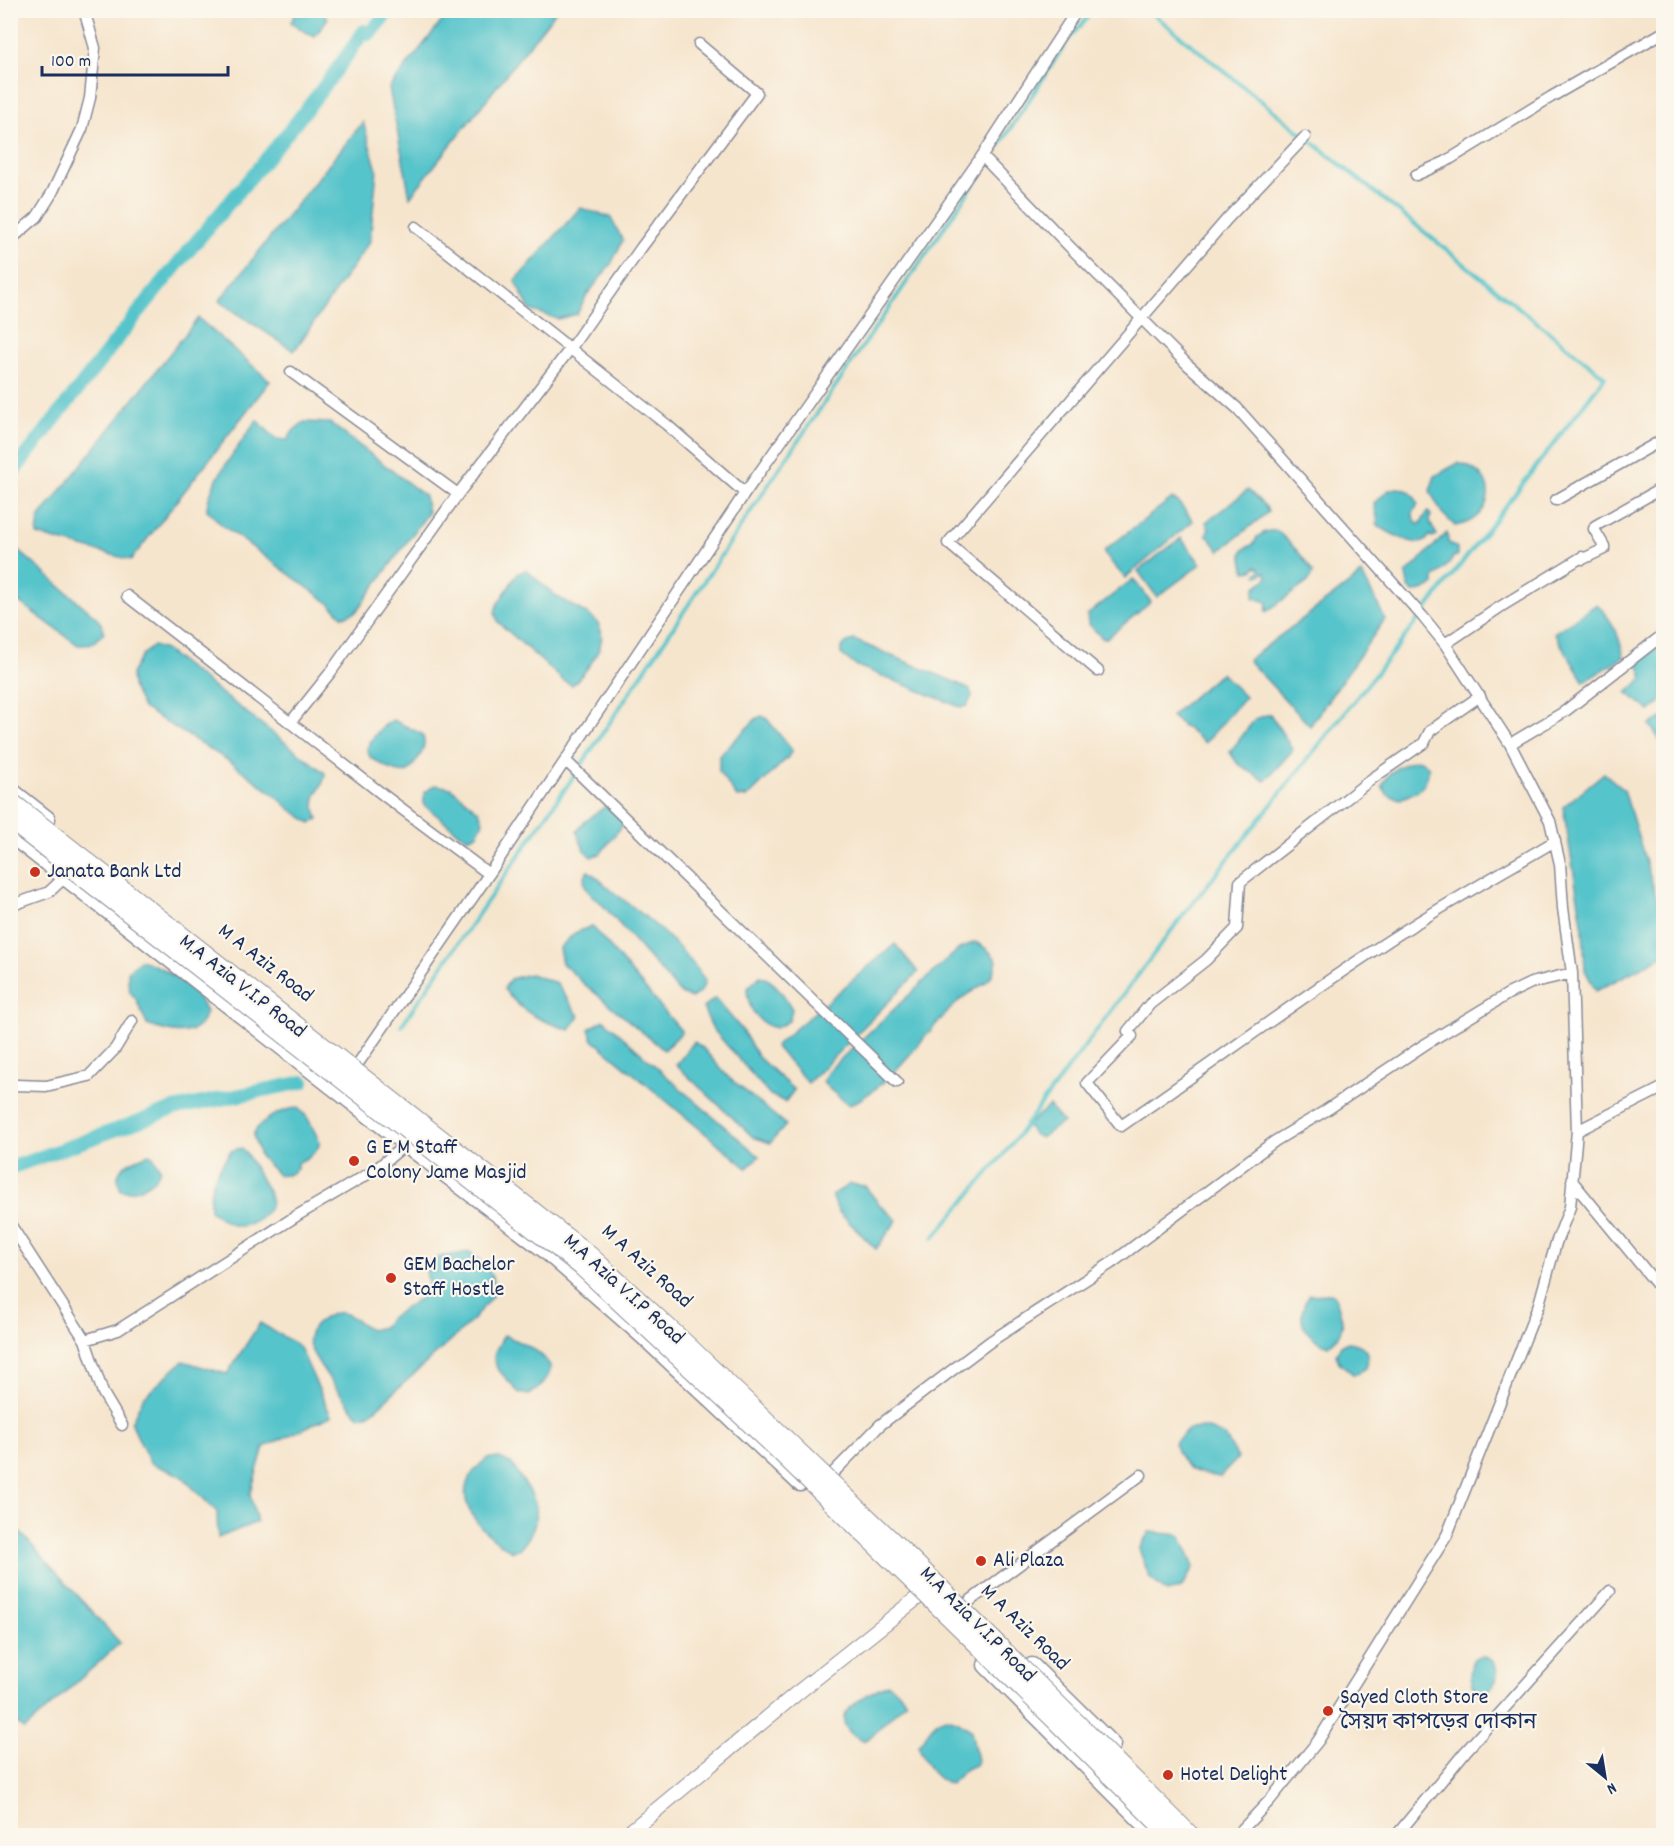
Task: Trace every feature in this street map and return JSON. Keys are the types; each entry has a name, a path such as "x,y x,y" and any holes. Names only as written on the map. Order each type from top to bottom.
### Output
{"highway":[{"path":"10,801 589,1255 923,1570 1191,1836"},
{"path":"10,820 581,1266 773,1445 1047,1711 1171,1836"}],"main road":[{"name":"M A Aziz Road","path":"10,789 594,1250 740,1384 967,1603 1201,1836"},
{"name":"M.A Azia V.I.P Road","path":"10,834 545,1250 642,1335 804,1487 1157,1836"}],"street":[{"path":"10,240 37,217 52,193 82,129 90,98 95,48 84,10"},
{"path":"357,1065 566,761 745,493 982,156 1077,10"},
{"path":"1416,175 1445,162 1664,32"},
{"path":"290,723 330,673 458,494 570,349 641,248 757,93 699,44"},
{"path":"1098,671 948,543 1227,219 1305,137"},
{"path":"982,156 1002,179 1188,365 1237,408 1423,617 1480,696 1510,744 1550,821 1560,864 1563,908 1572,973 1577,1131 1570,1207 1556,1243 1539,1304 1447,1535 1318,1741 1270,1800 1236,1836"},
{"path":"416,227 667,425 745,493"},
{"path":"291,372 458,494"},
{"path":"1556,500 1664,439"},
{"path":"1445,645 1500,607 1582,557 1583,560 1604,549 1594,529 1595,526 1664,487"},
{"path":"127,596 489,874"},
{"path":"1510,744 1564,712 1664,633"},
{"path":"1480,696 1430,731 1424,743 1373,778 1240,882 1237,928 1206,960 1150,1004 1128,1031 1132,1036 1087,1083 1121,1126 1380,946 1474,888 1555,842"},
{"path":"566,761 897,1082"},
{"path":"10,906 49,892 66,876"},
{"path":"832,1474 880,1425 938,1380 991,1341 1113,1262 1275,1141 1508,994 1531,983 1572,973"},
{"path":"10,1087 16,1085 46,1086 89,1076 115,1049 132,1021"},
{"path":"1577,1131 1664,1087"},
{"path":"85,1340 118,1330 298,1215 375,1170 406,1144"},
{"path":"1572,1180 1664,1293"},
{"path":"10,1224 85,1340 103,1393 122,1425"},
{"path":"967,1603 1141,1475"},
{"path":"625,1836 796,1694 941,1578"},
{"path":"1396,1836 1466,1752 1610,1592"}],"water":[{"path":"297,11 320,11 328,18 315,36 291,22"},
{"path":"450,11 556,11 410,197 389,88"},
{"path":"363,122 377,170 370,241 294,351 219,301"},
{"path":"580,208 610,217 623,240 611,264 587,295 577,314 558,319 530,310 515,281"},
{"path":"198,318 270,381 131,560 37,535 39,518"},
{"path":"257,420 276,439 287,440 304,422 330,423 425,496 428,513 356,612 343,617 330,604 222,525 207,510 219,476"},
{"path":"1458,463 1472,469 1482,477 1487,486 1488,496 1485,506 1478,515 1468,522 1455,526 1442,513 1430,491 1435,476"},
{"path":"1396,488 1407,490 1418,503 1413,515 1418,524 1428,512 1431,515 1431,523 1437,535 1432,537 1430,535 1423,542 1418,543 1392,534 1377,524 1374,503 1389,490"},
{"path":"1248,490 1266,507 1268,512 1220,551 1206,534 1209,529 1206,522"},
{"path":"1171,499 1177,501 1193,521 1125,578 1105,555 1105,550"},
{"path":"1276,530 1296,550 1313,573 1308,582 1266,612 1267,602 1254,598 1255,588 1267,578 1267,575 1265,572 1258,576 1256,574 1260,568 1256,566 1253,570 1245,572 1242,553 1254,543 1257,537 1265,532"},
{"path":"1447,533 1448,542 1457,548 1457,556 1453,557 1434,578 1432,586 1419,592 1413,592 1408,586 1406,574"},
{"path":"1181,538 1201,564 1157,597 1138,571"},
{"path":"11,544 96,617 104,633 98,639 86,645 78,645 11,596"},
{"path":"526,570 558,597 594,619 600,627 602,635 596,654 572,685 564,681 498,622 495,612 497,605 517,574"},
{"path":"1362,574 1385,619 1310,726 1248,660"},
{"path":"1133,579 1151,602 1107,638 1102,638 1088,623 1087,615"},
{"path":"1597,604 1615,628 1624,657 1584,682 1554,633"},
{"path":"854,640 970,690 972,696 967,706 960,707 855,665 841,654 841,648 847,642"},
{"path":"1663,642 1663,700 1650,711 1627,693 1643,678 1638,663"},
{"path":"153,646 165,650 325,773 314,800 318,819 311,823 229,761 143,708 132,686 131,674 142,655"},
{"path":"1221,673 1245,697 1205,743 1171,716"},
{"path":"1270,714 1293,750 1265,781 1237,763 1230,752 1255,719"},
{"path":"762,716 792,750 788,757 751,794 746,797 737,797 719,772 719,756 757,718"},
{"path":"1663,717 1663,745 1650,725"},
{"path":"393,720 422,734 424,739 421,754 408,772 398,772 384,766 370,757 367,748 378,732"},
{"path":"1416,760 1425,763 1429,768 1424,785 1400,799 1388,795 1382,786 1388,776 1400,766"},
{"path":"1604,773 1624,790 1663,919 1664,955 1596,991 1585,970 1583,929 1563,807"},
{"path":"435,785 451,788 479,811 483,822 477,834 468,838 463,836 424,805 424,793"},
{"path":"606,806 624,823 600,854 591,857 584,850 577,832 583,823"},
{"path":"588,871 653,923 686,956 705,980 698,993 691,998 681,994 600,902 589,893 584,880"},
{"path":"592,926 682,1032 664,1050 562,963 559,948 575,933"},
{"path":"975,942 988,950 997,961 993,974 987,981 946,1013 895,1071 866,1096 849,1105 828,1088 823,1081 828,1071 959,949"},
{"path":"895,944 918,972 808,1083 775,1046"},
{"path":"140,960 169,973 195,995 206,1012 200,1025 188,1032 181,1032 167,1031 147,1025 136,999 130,992 128,982 128,971"},
{"path":"530,974 556,983 579,1016 570,1030 526,1011 504,989 510,979"},
{"path":"760,976 775,985 792,1009 789,1021 776,1028 759,1019 749,1003 747,989"},
{"path":"715,998 742,1030 758,1057 794,1090 785,1102 770,1095 713,1029 703,1008"},
{"path":"604,1020 759,1156 747,1168 593,1040 589,1029"},
{"path":"694,1042 702,1047 728,1077 786,1125 770,1143 753,1137 676,1065"},
{"path":"1049,1106 1063,1122 1041,1138 1033,1134 1027,1125"},
{"path":"298,1108 307,1117 320,1142 319,1146 314,1153 297,1163 297,1169 288,1175 278,1175 260,1156 253,1135 272,1116"},
{"path":"241,1148 246,1153 271,1200 269,1209 264,1215 244,1226 236,1226 210,1210 210,1200 212,1184 218,1172 231,1151"},
{"path":"149,1154 153,1156 160,1169 155,1179 138,1189 121,1190 118,1182 120,1170 129,1162"},
{"path":"850,1184 865,1186 880,1205 897,1220 876,1249 838,1211 832,1195"},
{"path":"470,1252 491,1275 495,1287 494,1294 471,1322 370,1414 360,1417 332,1382 312,1351 309,1338 314,1327 331,1314 342,1313 370,1330 383,1327 390,1318 426,1294 429,1287 426,1270 429,1264 440,1257"},
{"path":"1310,1295 1335,1296 1342,1317 1342,1328 1335,1340 1328,1346 1307,1331 1302,1311"},
{"path":"260,1323 299,1346 331,1416 264,1447 250,1494 257,1522 218,1538 217,1512 180,1475 150,1463 131,1423 143,1398 183,1361 227,1374"},
{"path":"504,1335 537,1352 551,1368 543,1383 529,1395 519,1393 497,1368 494,1359 495,1352"},
{"path":"1348,1342 1362,1347 1368,1357 1366,1368 1354,1375 1339,1362 1336,1355 1341,1346"},
{"path":"1206,1428 1225,1436 1238,1458 1220,1477 1190,1469 1181,1459 1174,1443 1189,1429"},
{"path":"488,1458 499,1458 511,1463 531,1493 536,1506 535,1523 529,1537 521,1548 512,1551 486,1532 469,1509 466,1497 467,1484 474,1471"},
{"path":"11,1522 120,1643 24,1730 11,1716"},
{"path":"1149,1532 1180,1535 1194,1567 1181,1588 1167,1592 1150,1578 1139,1549"},
{"path":"1485,1656 1495,1664 1497,1675 1493,1686 1483,1694 1473,1687 1470,1672 1474,1659"},
{"path":"888,1684 900,1693 906,1702 868,1739 862,1741 847,1729 844,1716 850,1707"},
{"path":"946,1718 957,1721 971,1730 977,1761 950,1784 934,1774 918,1745 937,1721"}],"waterway":[{"path":"10,476 151,297 319,94 364,31 369,34 390,10"},
{"path":"990,160 1068,40 1094,10"},
{"path":"933,1238 1004,1154 1177,923 1397,647 1605,377 1148,10"},
{"path":"401,1026 578,770 779,469 986,166"},
{"path":"10,1168 173,1109 303,1082"}],"place":[{"name":"Janata Bank Ltd","path":"35,872"},
{"name":"G E M Staff Colony Jame Masjid","path":"354,1161"},
{"name":"GEM Bachelor Staff Hostle","path":"391,1278"},
{"name":"Ali Plaza","path":"981,1561"},
{"name":"Sayed Cloth Store সৈয়দ কাপড়ের দোকান","path":"1328,1711"},
{"name":"Hotel Delight","path":"1168,1775"}]}
